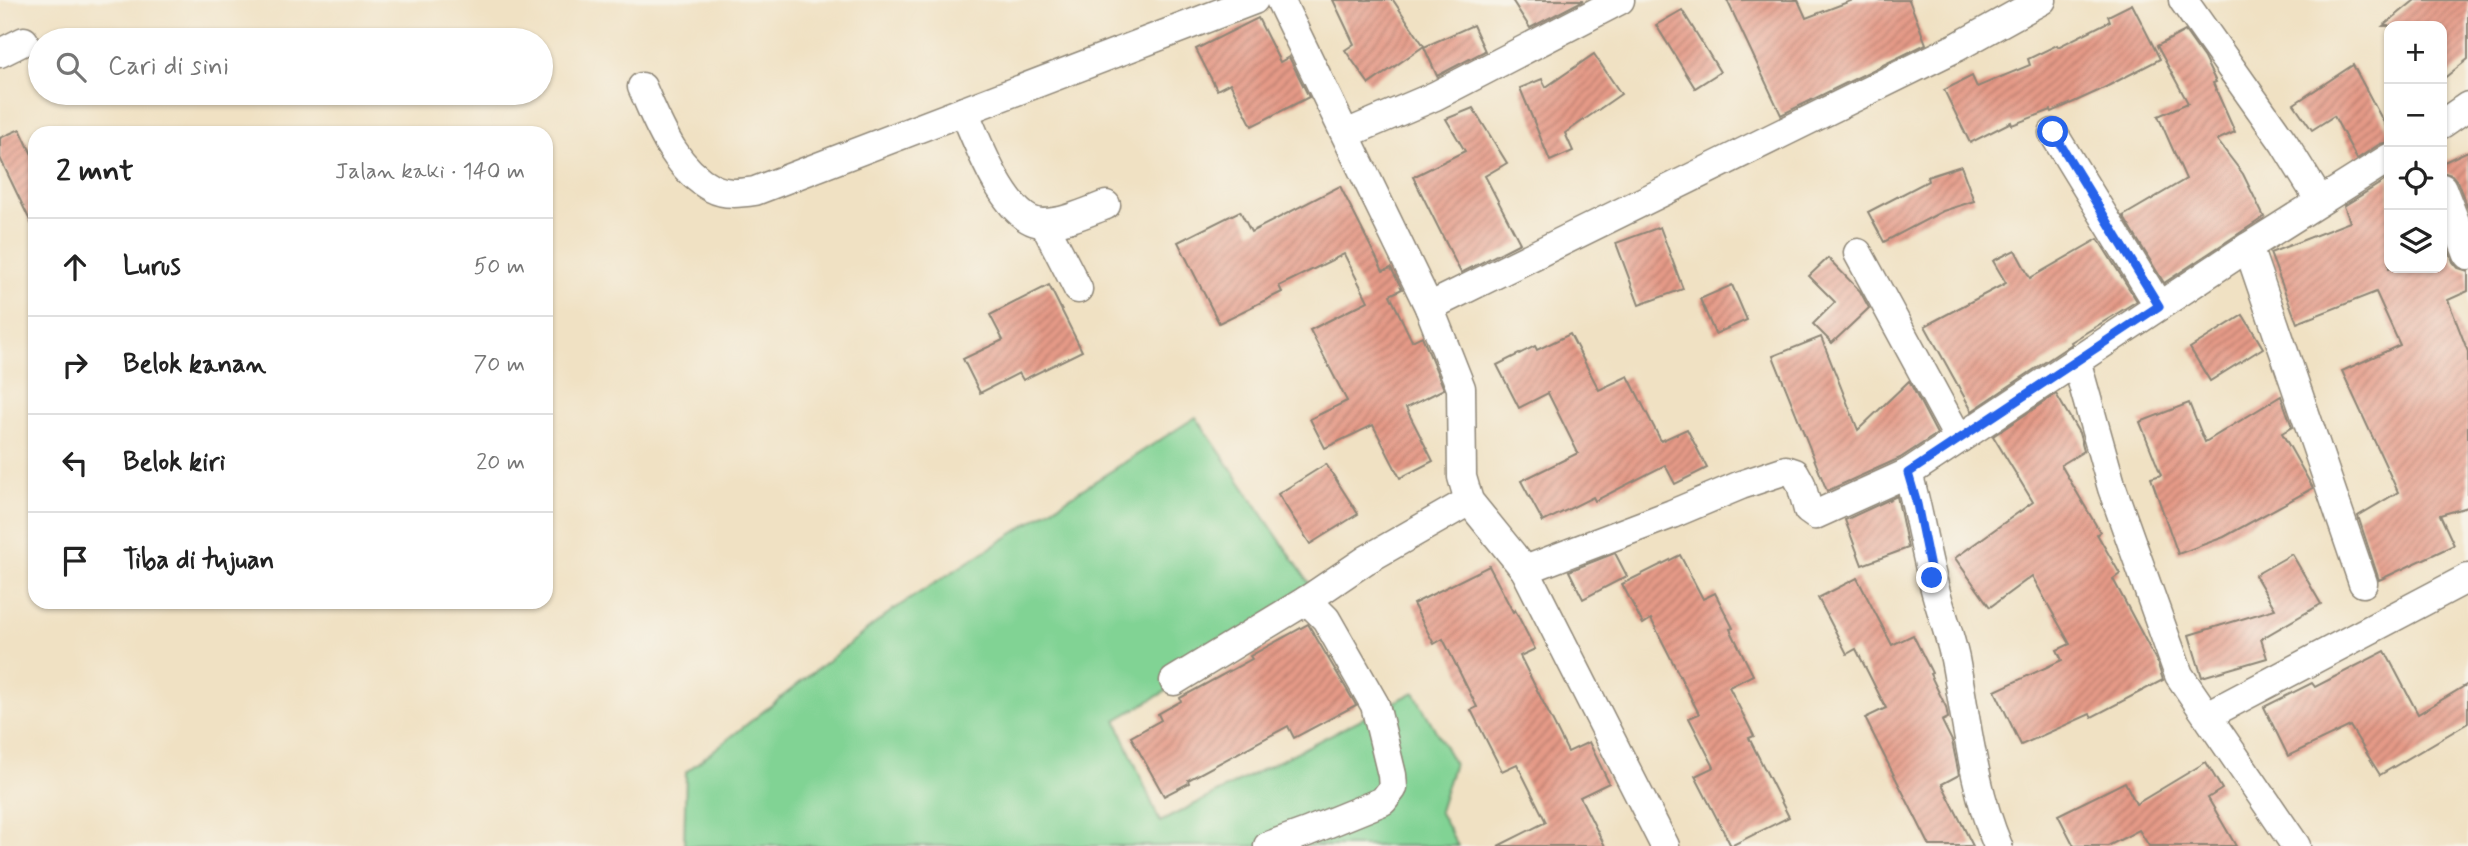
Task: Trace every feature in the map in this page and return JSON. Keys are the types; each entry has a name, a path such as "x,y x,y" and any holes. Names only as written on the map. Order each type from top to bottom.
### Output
{"street":[{"path":"642,86 666,141 694,176 713,190 736,194 755,191 1254,0"},
{"path":"1280,0 1429,307 1461,388 1462,477 1469,501 1525,570 1665,846"},
{"path":"1346,134 1435,96 1620,0"},
{"path":"2183,0 2284,143 2319,201"},
{"path":"1429,307 1957,47 2035,2"},
{"path":"2447,121 2468,106"},
{"path":"964,111 985,160 1003,192 1022,215 1044,223 1080,215 1107,205"},
{"path":"2053,132 2159,306"},
{"path":"1525,570 1786,470 1795,473 1808,510 1815,515 1908,473 2248,247 2384,161"},
{"path":"2447,201 2468,256"},
{"path":"1044,223 1078,289"},
{"path":"2248,247 2363,583"},
{"path":"1858,253 1959,439"},
{"path":"2076,360 2112,488 2179,674 2296,846"},
{"path":"1908,473 1932,578 1954,656 1987,821 1998,846"},
{"path":"1174,681 1307,600 1366,559 1469,501"},
{"path":"2208,715 2468,578"},
{"path":"1268,846 1383,800 1393,788 1375,705 1326,619 1307,600"}],"green space":[{"path":"1196,417 1322,602 1116,720 1160,822 1414,692 1454,763 1439,811 1458,846 684,846 686,772 894,609"}],"building":[{"path":"1333,0 1393,0 1424,46 1369,84 1345,50 1354,44"},
{"path":"1512,0 1584,0 1530,28"},
{"path":"1727,0 1798,0 1806,18 1853,0 1909,0 1926,44 1781,115"},
{"path":"2415,0 2468,0 2468,59 2447,76 2447,21 2389,21"},
{"path":"2132,4 2160,59 2052,112 2051,110 2012,125 2011,122 1970,143 1944,90 1972,76 1977,87 2030,65 2028,59 2110,21 2108,16"},
{"path":"1682,10 1720,72 1695,88 1656,25"},
{"path":"1258,18 1280,62 1289,57 1309,97 1252,126 1230,83 1217,90 1196,49"},
{"path":"1473,25 1485,51 1437,76 1424,47"},
{"path":"2185,31 2204,58 2216,82 2213,83 2235,132 2217,140 2243,174 2264,217 2164,283 2123,216 2186,179 2158,116 2188,103 2157,46"},
{"path":"1594,54 1621,94 1565,133 1573,151 1550,161 1520,88 1542,79 1546,87"},
{"path":"2353,65 2384,123 2384,143 2357,159 2334,116 2312,130 2294,104"},
{"path":"1473,108 1507,163 1485,176 1520,243 1461,273 1413,177 1465,151 1446,119"},
{"path":"20,129 28,146 28,216 0,158 0,138"},
{"path":"2468,151 2468,209 2457,181 2447,174 2447,161"},
{"path":"1961,166 1974,201 1943,211 1884,242 1868,212 1928,181 1927,177"},
{"path":"2384,181 2384,273 2447,273 2447,246 2458,268 2468,271 2468,291 2448,300 2468,352 2468,507 2440,515 2454,545 2379,580 2358,516 2398,492 2342,371 2400,345 2376,292 2297,323 2270,253 2350,222 2344,206"},
{"path":"1340,186 1383,271 1391,268 1402,289 1390,295 1412,341 1422,336 1444,389 1406,408 1433,461 1400,478 1373,425 1325,448 1310,419 1347,401 1310,330 1368,301 1344,254 1279,286 1282,292 1219,323 1178,242 1240,211 1251,232"},
{"path":"1660,227 1683,289 1639,305 1616,243"},
{"path":"2098,239 2137,301 2071,342 2072,344 1972,411 1925,326 2006,283 1993,261 2015,250 2030,278"},
{"path":"1828,258 1860,291 1869,308 1832,343 1813,324 1835,302 1809,276"},
{"path":"1049,285 1082,351 1023,380 1019,373 980,393 963,359 1003,340 990,315"},
{"path":"1732,285 1747,320 1715,334 1700,299"},
{"path":"2243,315 2263,348 2210,381 2190,348"},
{"path":"1570,334 1599,390 1628,376 1661,441 1687,429 1707,468 1675,484 1665,465 1595,501 1593,497 1543,522 1521,481 1578,453 1548,393 1519,408 1497,365 1535,346 1537,350"},
{"path":"1821,337 1858,430 1909,381 1937,434 1900,458 1827,491 1773,356"},
{"path":"2056,394 2079,433 2084,451 2061,465 2100,532 2097,534 2120,574 2113,579 2157,662 2163,680 2092,717 2090,714 2021,745 1995,691 2062,660 2057,650 2070,644 2032,576 1990,607 1955,558 2033,502 1993,436"},
{"path":"2281,396 2292,427 2282,433 2313,488 2224,537 2178,554 2151,478 2161,475 2140,422 2189,403 2205,442"},
{"path":"1326,464 1358,514 1310,544 1278,494"},
{"path":"1897,496 1908,548 1862,565 1845,520"},
{"path":"1615,553 1627,576 1583,599 1569,571"},
{"path":"2292,554 2321,604 2261,639 2267,658 2202,677 2189,635 2275,609 2255,575"},
{"path":"1680,555 1703,599 1715,593 1753,675 1729,687 1754,736 1749,738 1789,817 1731,846 1695,776 1714,767 1689,718 1699,714 1651,619 1643,624 1622,584"},
{"path":"1489,566 1535,649 1520,656 1568,752 1589,742 1609,783 1580,797 1605,846 1498,846 1546,822 1517,764 1502,771 1471,710 1477,707 1443,639 1434,644 1413,604"},
{"path":"1857,578 1892,645 1913,635 1932,673 1930,674 1946,707 1948,718 1942,721 1952,741 1959,775 1942,784 1973,846 1930,846 1865,718 1886,708 1856,649 1847,654 1818,598"},
{"path":"1308,624 1356,705 1294,738 1288,726 1188,780 1189,783 1164,796 1131,737 1161,720 1158,714 1181,701 1180,698 1252,659 1250,656"},
{"path":"2385,651 2418,714 2468,684 2468,723 2380,775 2350,726 2288,756 2264,707 2312,683 2315,687"},
{"path":"2206,762 2222,789 2208,798 2236,846 2149,846 2139,830 2108,846 2074,846 2058,815 2125,782 2136,804"}],"route":[{"path":"1932,578 1908,473 2159,306 2053,132"}]}
